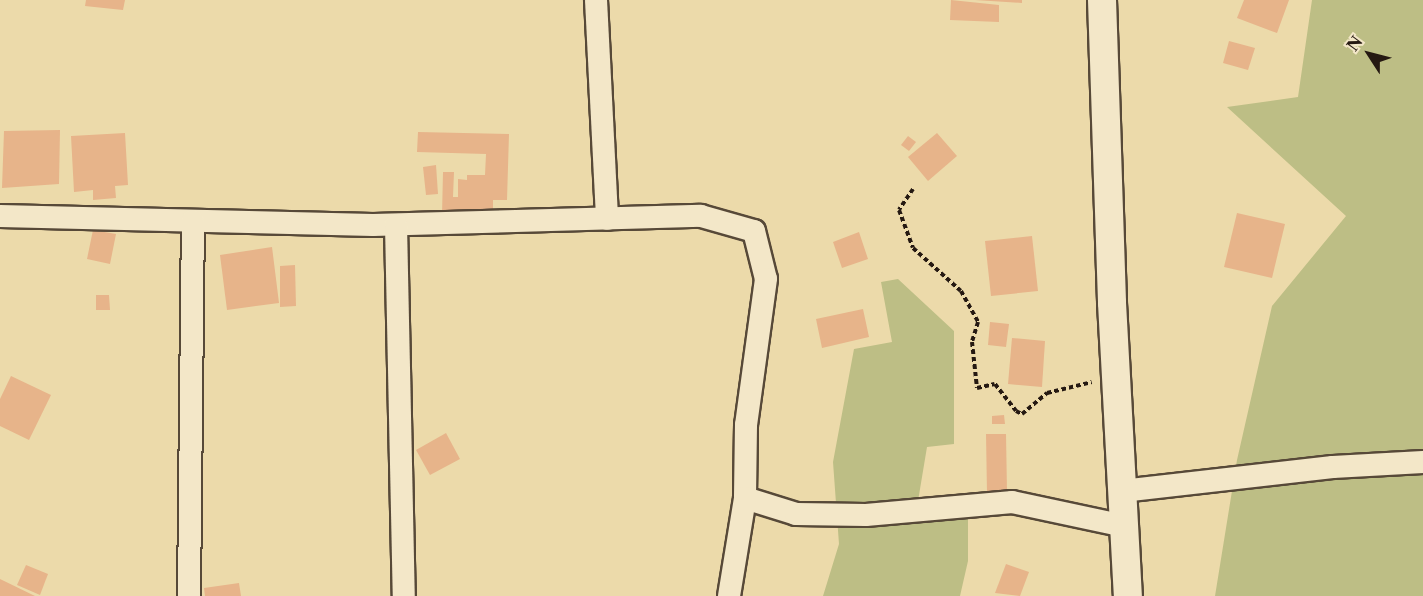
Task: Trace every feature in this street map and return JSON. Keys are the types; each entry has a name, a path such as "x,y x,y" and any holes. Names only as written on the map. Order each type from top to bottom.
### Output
{"street":[{"path":"597,0 607,219"},
{"path":"1102,0 1116,376 1128,596"},
{"path":"0,216 396,225 701,216 754,231 766,279 746,425 745,498 729,596"},
{"path":"189,596 193,221"},
{"path":"396,225 404,596"},
{"path":"1122,491 1333,467 1423,462"},
{"path":"745,498 796,514 867,515 1012,502 1124,526"}],"path":[{"path":"912,189 899,210 913,248 961,291 978,322 972,342 976,388 995,384 1022,414 1047,393 1116,376"}],"green space":[{"path":"1312,0 1423,0 1423,596 1215,596 1237,460 1272,306 1346,216 1227,107 1298,97"},
{"path":"898,279 954,331 954,444 927,447 917,507 968,514 968,561 960,596 823,596 839,544 833,462 854,349 892,342 881,282"}],"building":[{"path":"86,0 125,0 123,10 85,6"},
{"path":"951,0 999,5 999,22 950,20"},
{"path":"975,0 1022,0 1022,3"},
{"path":"1244,0 1289,0 1277,33 1237,18"},
{"path":"1229,41 1255,48 1248,70 1223,63"},
{"path":"60,130 59,184 2,188 4,131"},
{"path":"418,132 509,134 507,200 493,200 493,216 442,215 443,172 454,172 453,197 458,197 458,179 467,180 467,175 485,175 486,154 417,152"},
{"path":"125,133 128,185 115,186 116,198 93,200 93,190 74,192 71,136"},
{"path":"937,133 957,156 928,181 908,157"},
{"path":"908,136 916,142 909,151 901,145"},
{"path":"436,165 438,194 426,195 423,167"},
{"path":"1237,213 1285,224 1272,278 1224,267"},
{"path":"93,230 116,234 110,264 87,259"},
{"path":"859,232 868,259 842,268 833,242"},
{"path":"1032,236 1038,291 991,296 985,241"},
{"path":"272,247 279,303 227,310 220,255"},
{"path":"295,265 296,306 280,307 280,266"},
{"path":"96,295 109,295 110,310 96,310"},
{"path":"863,309 869,337 822,348 816,319"},
{"path":"990,322 1009,324 1006,347 988,345"},
{"path":"1012,338 1045,341 1042,387 1008,384"},
{"path":"11,376 51,395 29,440 0,426 0,399"},
{"path":"1004,415 1005,424 992,424 992,416"},
{"path":"446,433 460,459 430,475 416,450"},
{"path":"986,434 1006,434 1007,492 987,493"},
{"path":"1006,564 1029,572 1020,596 995,593"},
{"path":"26,565 48,574 40,595 17,585"},
{"path":"0,579 35,596 0,596"},
{"path":"239,583 241,596 205,596 204,588"}]}
